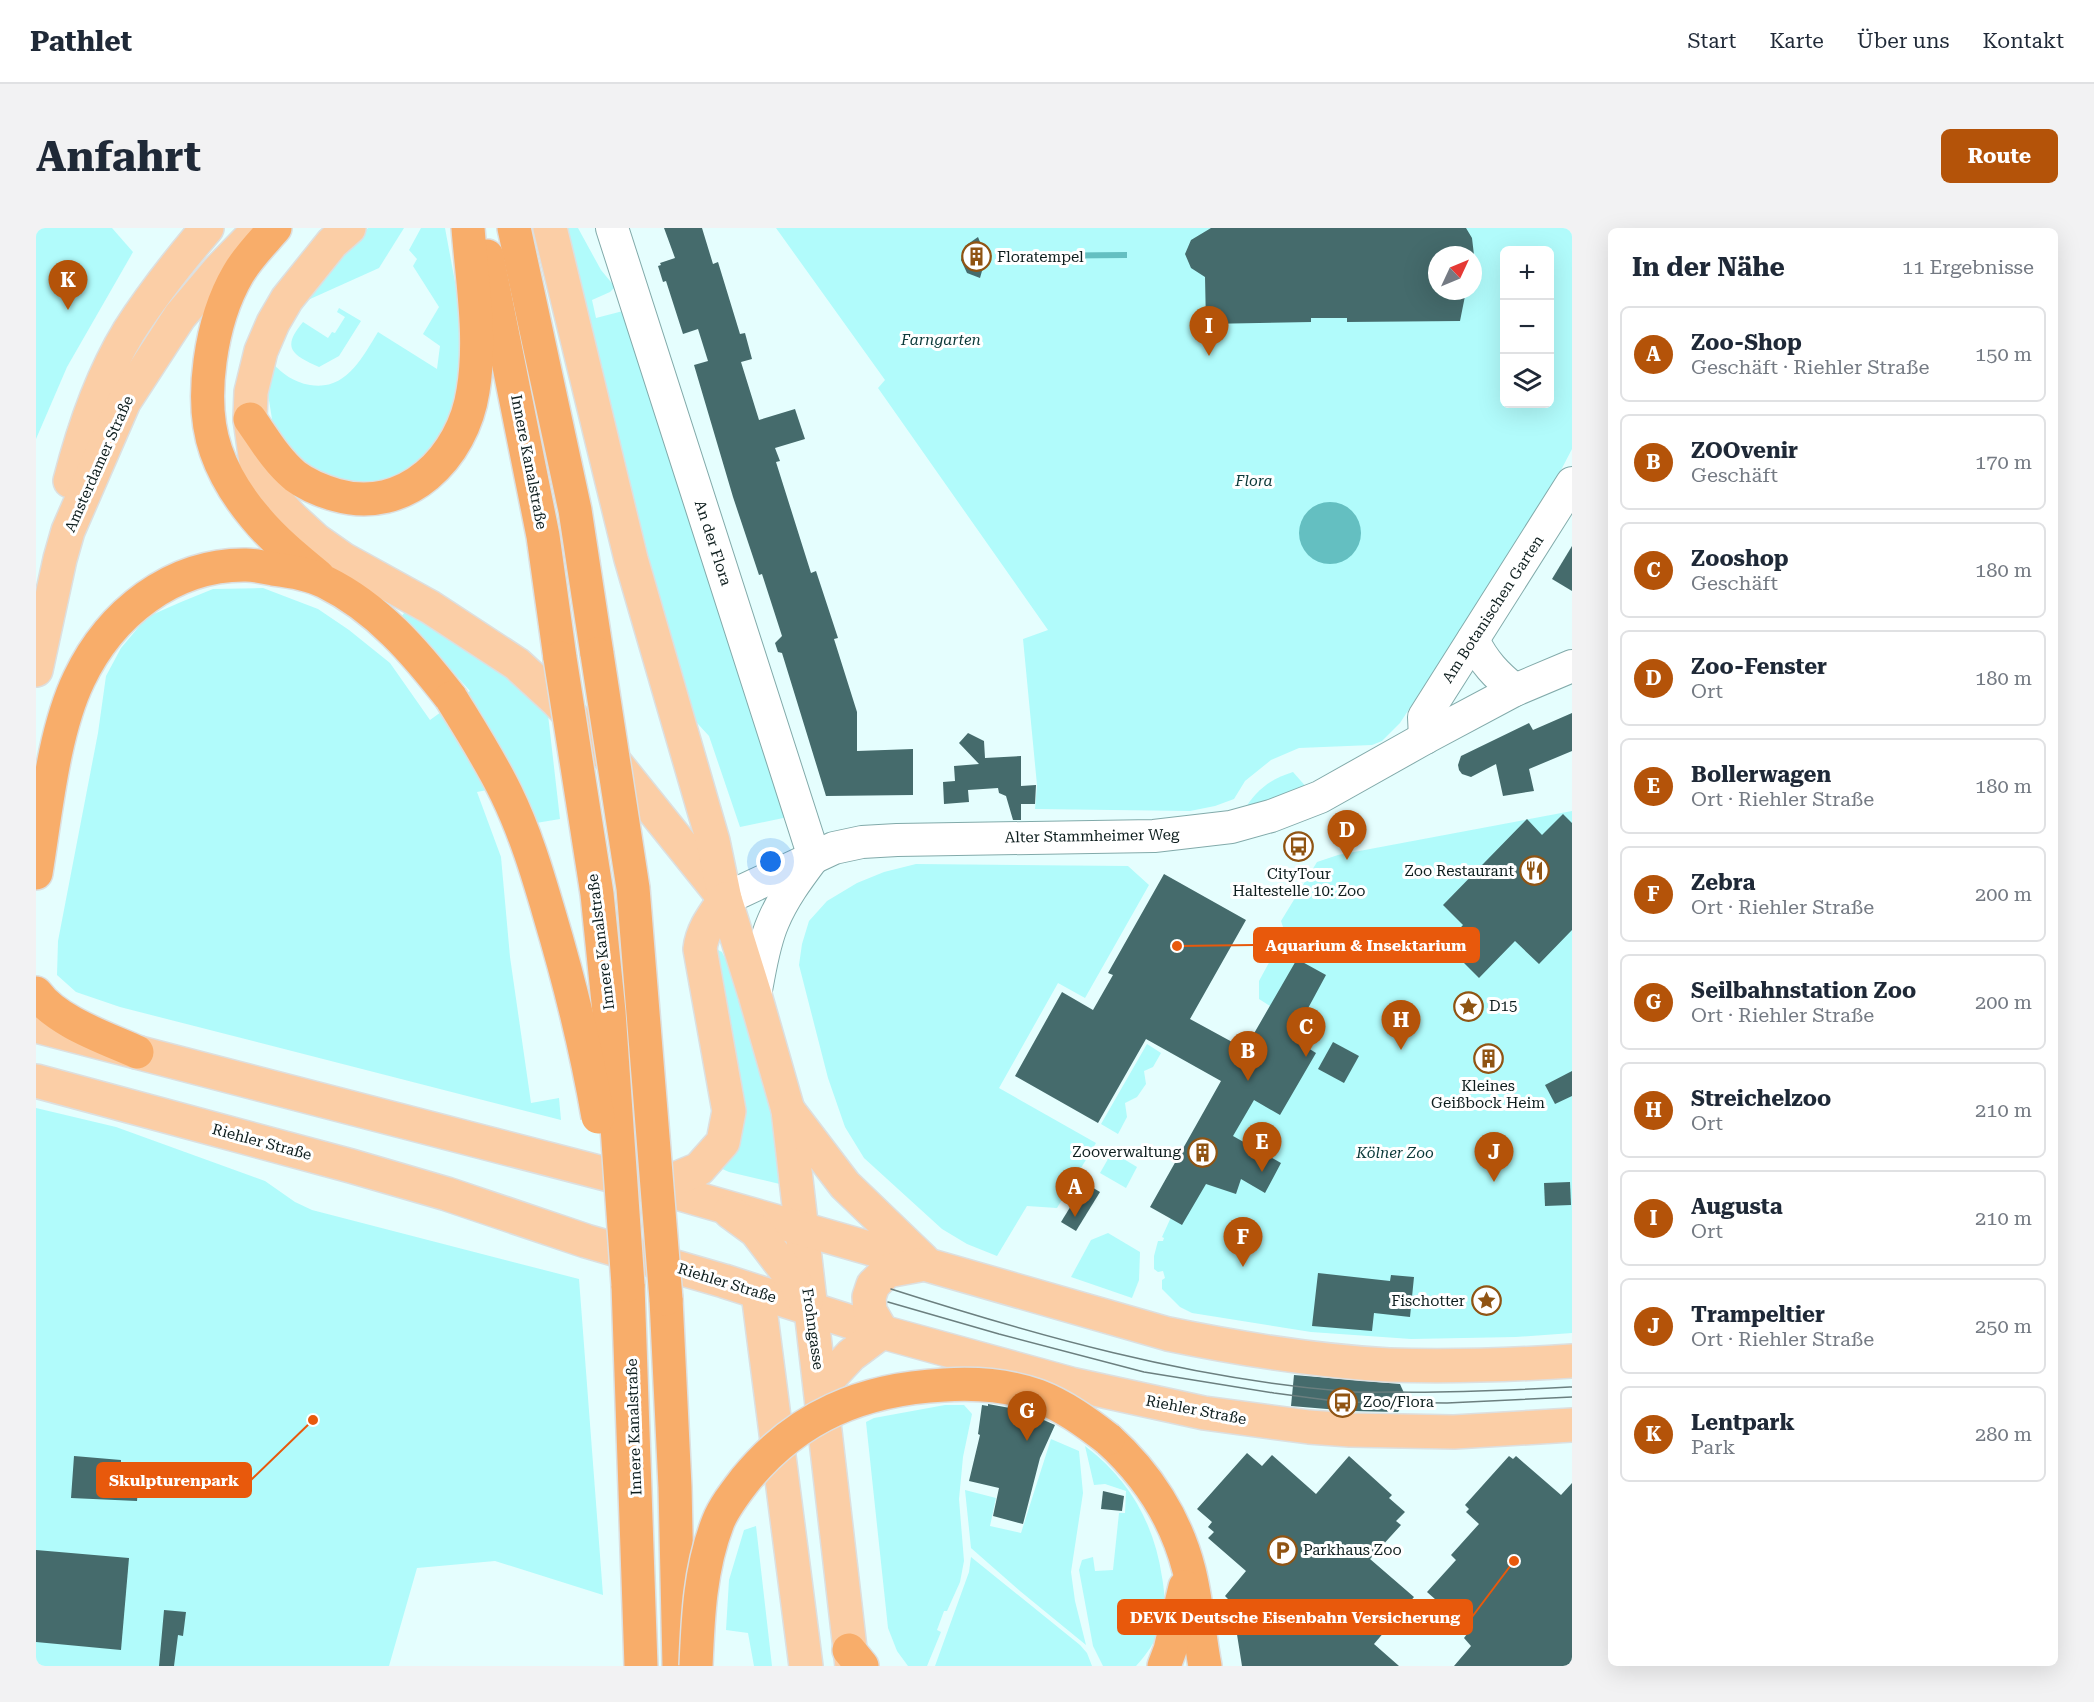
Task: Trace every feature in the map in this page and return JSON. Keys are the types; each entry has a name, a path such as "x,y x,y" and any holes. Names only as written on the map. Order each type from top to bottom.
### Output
{"highway":[{"path":"275,228 238,273 214,336 208,379 208,417 216,450 231,482 255,517 289,552 324,581 355,600 389,626 427,667 451,698 485,752 501,783 529,845 565,968 591,1076 628,1285"},
{"path":"250,419 277,458 296,477 321,490 350,499 380,498 405,489 431,473 450,453 459,436 473,392 477,350 468,228"},
{"name":"Innere Kanalstraße","path":"480,228 501,320 541,525 599,918 609,1012 628,1285 641,1666"},
{"path":"514,228 575,510 633,888 666,1299 675,1487 679,1666"},
{"path":"36,873 57,750 69,703 80,678 113,626 155,590 207,569 246,565 286,570 324,581"},
{"path":"36,993 57,1012 137,1052"},
{"path":"696,1666 700,1593 718,1521 732,1496 756,1466 785,1439 813,1419 849,1402 893,1390 933,1386 990,1385 1037,1396 1069,1411 1127,1456 1146,1478 1164,1507 1177,1535 1189,1571 1199,1657"},
{"path":"1164,1666 1189,1571"}],"main road":[{"path":"68,531 70,481 100,388 129,332 176,264 207,228"},
{"name":"Amsterdamer Straße","path":"36,670 68,531 124,402 180,316 219,270 261,228"},
{"path":"349,228 333,243 287,299 261,351 251,392 250,419 256,462 273,497 316,540 343,559 430,607 517,664 618,766 725,900 708,923 700,949 729,1111 723,1142 699,1169 656,1187"},
{"name":"Frohngasse","path":"550,228 631,559 713,841 725,900 788,1110 809,1309 854,1661"},
{"path":"36,1026 656,1187 1168,1334 1249,1350 1389,1365 1499,1365 1572,1361"},
{"name":"Riehler Straße","path":"36,1081 372,1172 882,1332 1071,1384 1223,1417 1299,1426 1362,1430 1454,1431 1572,1425"},
{"path":"788,1110 845,1185 927,1264"},
{"path":"722,1206 756,1231 794,1281 809,1309"},
{"path":"724,1281 760,1274 779,1261 801,1227"},
{"path":"820,1387 851,1355 882,1332 870,1311 869,1298 873,1285 887,1271 927,1264"},
{"path":"758,1293 806,1666"}],"street":[{"name":"An der Flora","path":"612,228 814,857"},
{"name":"Am Botanischen Garten","path":"1425,738 1424,717 1572,483"},
{"path":"1473,640 1483,660 1497,676 1515,690"},
{"name":"Alter Stammheimer Weg","path":"725,900 834,848 862,842 1187,834 1230,827 1272,816 1320,797 1515,690 1572,666"},
{"path":"755,995 772,923 795,882 814,857"}],"green space":[{"path":"36,228 112,228 133,252 67,367 36,439"},
{"path":"368,228 404,228 379,268 299,304"},
{"path":"421,228 445,228 458,298 465,364 443,442 396,480 352,486 304,466 275,429 268,394 271,362 284,374 298,382 323,386 334,383 352,371 378,332 437,369 440,346 423,334 439,307 413,266 417,259 409,250"},
{"path":"563,228 578,228 601,270 615,287 610,292 592,300 596,318 623,311 788,817 740,827 709,736 686,711"},
{"name":"Flora","path":"776,228 1572,228 1572,449 1549,493 1400,723 1382,741 1372,745 1299,748 1271,760 1245,781 1234,799 1215,806 1190,811 1035,809 1037,785 1023,639 1048,630 878,388 885,380"},
{"path":"339,308 361,321 339,356 319,367 302,359 293,350 291,344 296,331 303,322 328,338 332,332 335,333 345,317 337,312"},
{"path":"263,588 318,609 349,630 390,663 430,720 470,691 402,616 408,607 547,706 560,819 536,823 518,784 477,792 501,857 510,957 531,1103 559,1098 561,1120 120,1007 76,992 57,975 58,941 98,733 106,676 121,648 147,617 213,589"},
{"path":"1293,772 1308,789 1243,812 1264,787 1277,778"},
{"name":"Kölner Zoo","path":"1572,811 1572,1333 1516,1337 1411,1339 1311,1332 1192,1313 1180,1307 1162,1289 1162,1280 1165,1278 1163,1271 1158,1272 1154,1269 1154,1256 1158,1241 1163,1241 1162,1237 1256,1031 1270,1006 1259,999 1259,981 1285,933 1281,921 1317,862 1338,855"},
{"path":"916,864 1128,866 1149,885 1085,998 1058,983 999,1088 1096,1143 1057,1208 1027,1206 997,1256 967,1244 942,1229 864,1158 845,1127 828,1078 799,965 809,921 827,901 857,883 884,872"},
{"path":"718,950 722,952 743,996 763,1060 784,1185 729,1172 718,1167 714,952"},
{"path":"1147,1044 1161,1053 1153,1067 1144,1071 1146,1084 1137,1097 1125,1103 1127,1117 1118,1134 1101,1124"},
{"path":"36,1108 116,1127 265,1181 295,1202 312,1210 579,1279 603,1595 495,1561 417,1568 389,1666 36,1666"},
{"path":"1112,1152 1137,1167 1126,1188 1100,1173"},
{"path":"1108,1233 1140,1252 1139,1280 1132,1298 1071,1277 1091,1240"},
{"path":"945,1405 964,1405 972,1414 963,1457 959,1499 964,1561 960,1582 947,1611 944,1611 937,1630 941,1632 927,1666 908,1666 897,1651 888,1628 866,1422 874,1418"},
{"path":"1051,1439 1079,1451 1083,1493 1071,1572 1075,1601 1086,1645 971,1548 965,1490 996,1498 990,1526 1021,1533"},
{"path":"1085,1446 1101,1459 1127,1488 1146,1521 1158,1557 1163,1583 1163,1621 1153,1643 1136,1666 1103,1666 1093,1646 1079,1570 1082,1560 1093,1557 1095,1571 1113,1570 1119,1513 1125,1513 1126,1491 1105,1484 1094,1485"},
{"path":"756,1526 772,1666 754,1666 748,1633 726,1630 729,1580 744,1530"},
{"path":"971,1557 1080,1645 1087,1653 1092,1666 935,1666 969,1572"}],"shaded area":[{"path":"1127,252 1127,258 1011,259 1011,253"},
{"path":"1330,502 1342,504 1352,511 1359,521 1361,533 1359,545 1352,555 1342,562 1330,564 1318,562 1308,555 1301,545 1299,533 1301,521 1308,511 1318,504"}],"building":[{"path":"664,228 702,228 713,264 718,262 740,334 745,333 752,359 741,362 759,420 795,409 805,439 775,448 780,461 776,462 811,573 816,571 838,638 834,639 857,712 857,751 913,749 913,795 826,796 782,653 778,652 775,643 782,636 733,497 694,365 708,361 698,329 683,334 666,281 663,282 658,266 661,265 660,263 675,258"},
{"path":"1211,228 1466,228 1472,238 1473,246 1428,246 1428,300 1464,300 1460,321 1347,322 1347,318 1311,318 1311,322 1206,324 1205,277 1191,268 1185,254 1191,240"},
{"path":"978,237 986,257 980,278 967,273 961,260 965,246"},
{"path":"1572,546 1572,591 1552,579"},
{"path":"1572,713 1572,751 1529,769 1534,791 1503,796 1496,764 1471,777 1462,774 1459,770 1461,756 1529,723 1533,730"},
{"path":"968,733 984,741 985,758 1021,756 1021,786 1036,785 1035,804 1021,804 1021,820 1013,820 1006,796 999,793 998,788 968,790 969,802 944,804 943,782 955,781 954,766 979,764 959,743"},
{"path":"1563,814 1572,823 1572,930 1539,964 1515,941 1479,978 1445,944 1463,925 1443,905 1527,819 1542,835"},
{"path":"1164,874 1246,920 1190,1019 1245,1049 1297,959 1326,975 1292,1038 1316,1053 1280,1115 1254,1100 1233,1136 1281,1163 1265,1193 1241,1179 1236,1194 1206,1184 1182,1225 1150,1207 1221,1081 1146,1039 1098,1123 1015,1076 1062,992 1093,1010 1113,975 1108,973"},
{"path":"1333,1042 1359,1056 1344,1083 1318,1069"},
{"path":"1572,1071 1572,1096 1555,1104 1545,1085"},
{"path":"1570,1182 1571,1205 1545,1206 1544,1183"},
{"path":"1085,1183 1100,1192 1076,1231 1061,1222"},
{"path":"1318,1273 1390,1281 1391,1275 1414,1277 1410,1317 1374,1313 1372,1331 1312,1326"},
{"path":"1294,1375 1400,1384 1404,1393 1404,1403 1398,1412 1291,1406"},
{"path":"988,1404 1021,1410 1055,1425 1040,1458 1023,1524 993,1516 999,1488 969,1481 980,1435 978,1434 982,1405 988,1406"},
{"name":"Parkhaus Zoo","path":"1247,1453 1262,1466 1272,1455 1316,1494 1349,1456 1392,1495 1389,1498 1405,1512 1396,1521 1401,1525 1370,1559 1414,1597 1374,1644 1399,1666 1242,1666 1232,1603 1225,1596 1246,1571 1208,1538 1214,1532 1208,1527 1212,1522 1197,1509"},
{"path":"74,1456 140,1464 137,1501 71,1498"},
{"path":"1509,1456 1513,1459 1516,1456 1561,1495 1572,1483 1572,1666 1454,1666 1471,1646 1464,1638 1470,1630 1427,1592 1456,1560 1451,1555 1479,1524 1466,1512 1469,1509 1465,1505"},
{"path":"1103,1491 1124,1496 1122,1511 1101,1509"},
{"path":"36,1550 129,1558 121,1650 36,1642"},
{"path":"164,1610 186,1612 183,1636 178,1635 174,1666 159,1666"}],"tram line":[{"path":"891,1289 1002,1323 1113,1353 1283,1385 1348,1392 1462,1392 1572,1387"},
{"path":"888,1302 1144,1372 1274,1393 1342,1402 1447,1403 1572,1397"}],"place":[{"name":"Floratempel","path":"976,257"},
{"name":"Lentpark","path":"68,310"},
{"name":"Augusta","path":"1209,356"},
{"name":"CityTour Haltestelle 10: Zoo","path":"1299,847"},
{"name":"Zoo-Fenster","path":"1347,860"},
{"name":"Zoo Restaurant","path":"1535,871"},
{"name":"Aquarium & Insektarium","path":"1177,946"},
{"name":"D15","path":"1468,1006"},
{"name":"Streichelzoo","path":"1401,1050"},
{"name":"Zooshop","path":"1306,1057"},
{"name":"Kleines Geißbock Heim","path":"1488,1059"},
{"name":"ZOOvenir","path":"1248,1081"},
{"name":"Zooverwaltung","path":"1202,1152"},
{"name":"Bollerwagen","path":"1262,1172"},
{"name":"Trampeltier","path":"1494,1182"},
{"name":"Zoo-Shop","path":"1075,1217"},
{"name":"Zebra","path":"1243,1267"},
{"name":"Fischotter","path":"1486,1301"},
{"name":"Zoo/Flora","path":"1342,1402"},
{"name":"Skulpturenpark","path":"313,1420"},
{"name":"Seilbahnstation Zoo","path":"1027,1441"},
{"name":"Parkhaus Zoo","path":"1282,1550"},
{"name":"DEVK Deutsche Eisenbahn Versicherung","path":"1514,1561"}],"park label":[{"name":"Farngarten","path":"941,340"}]}
